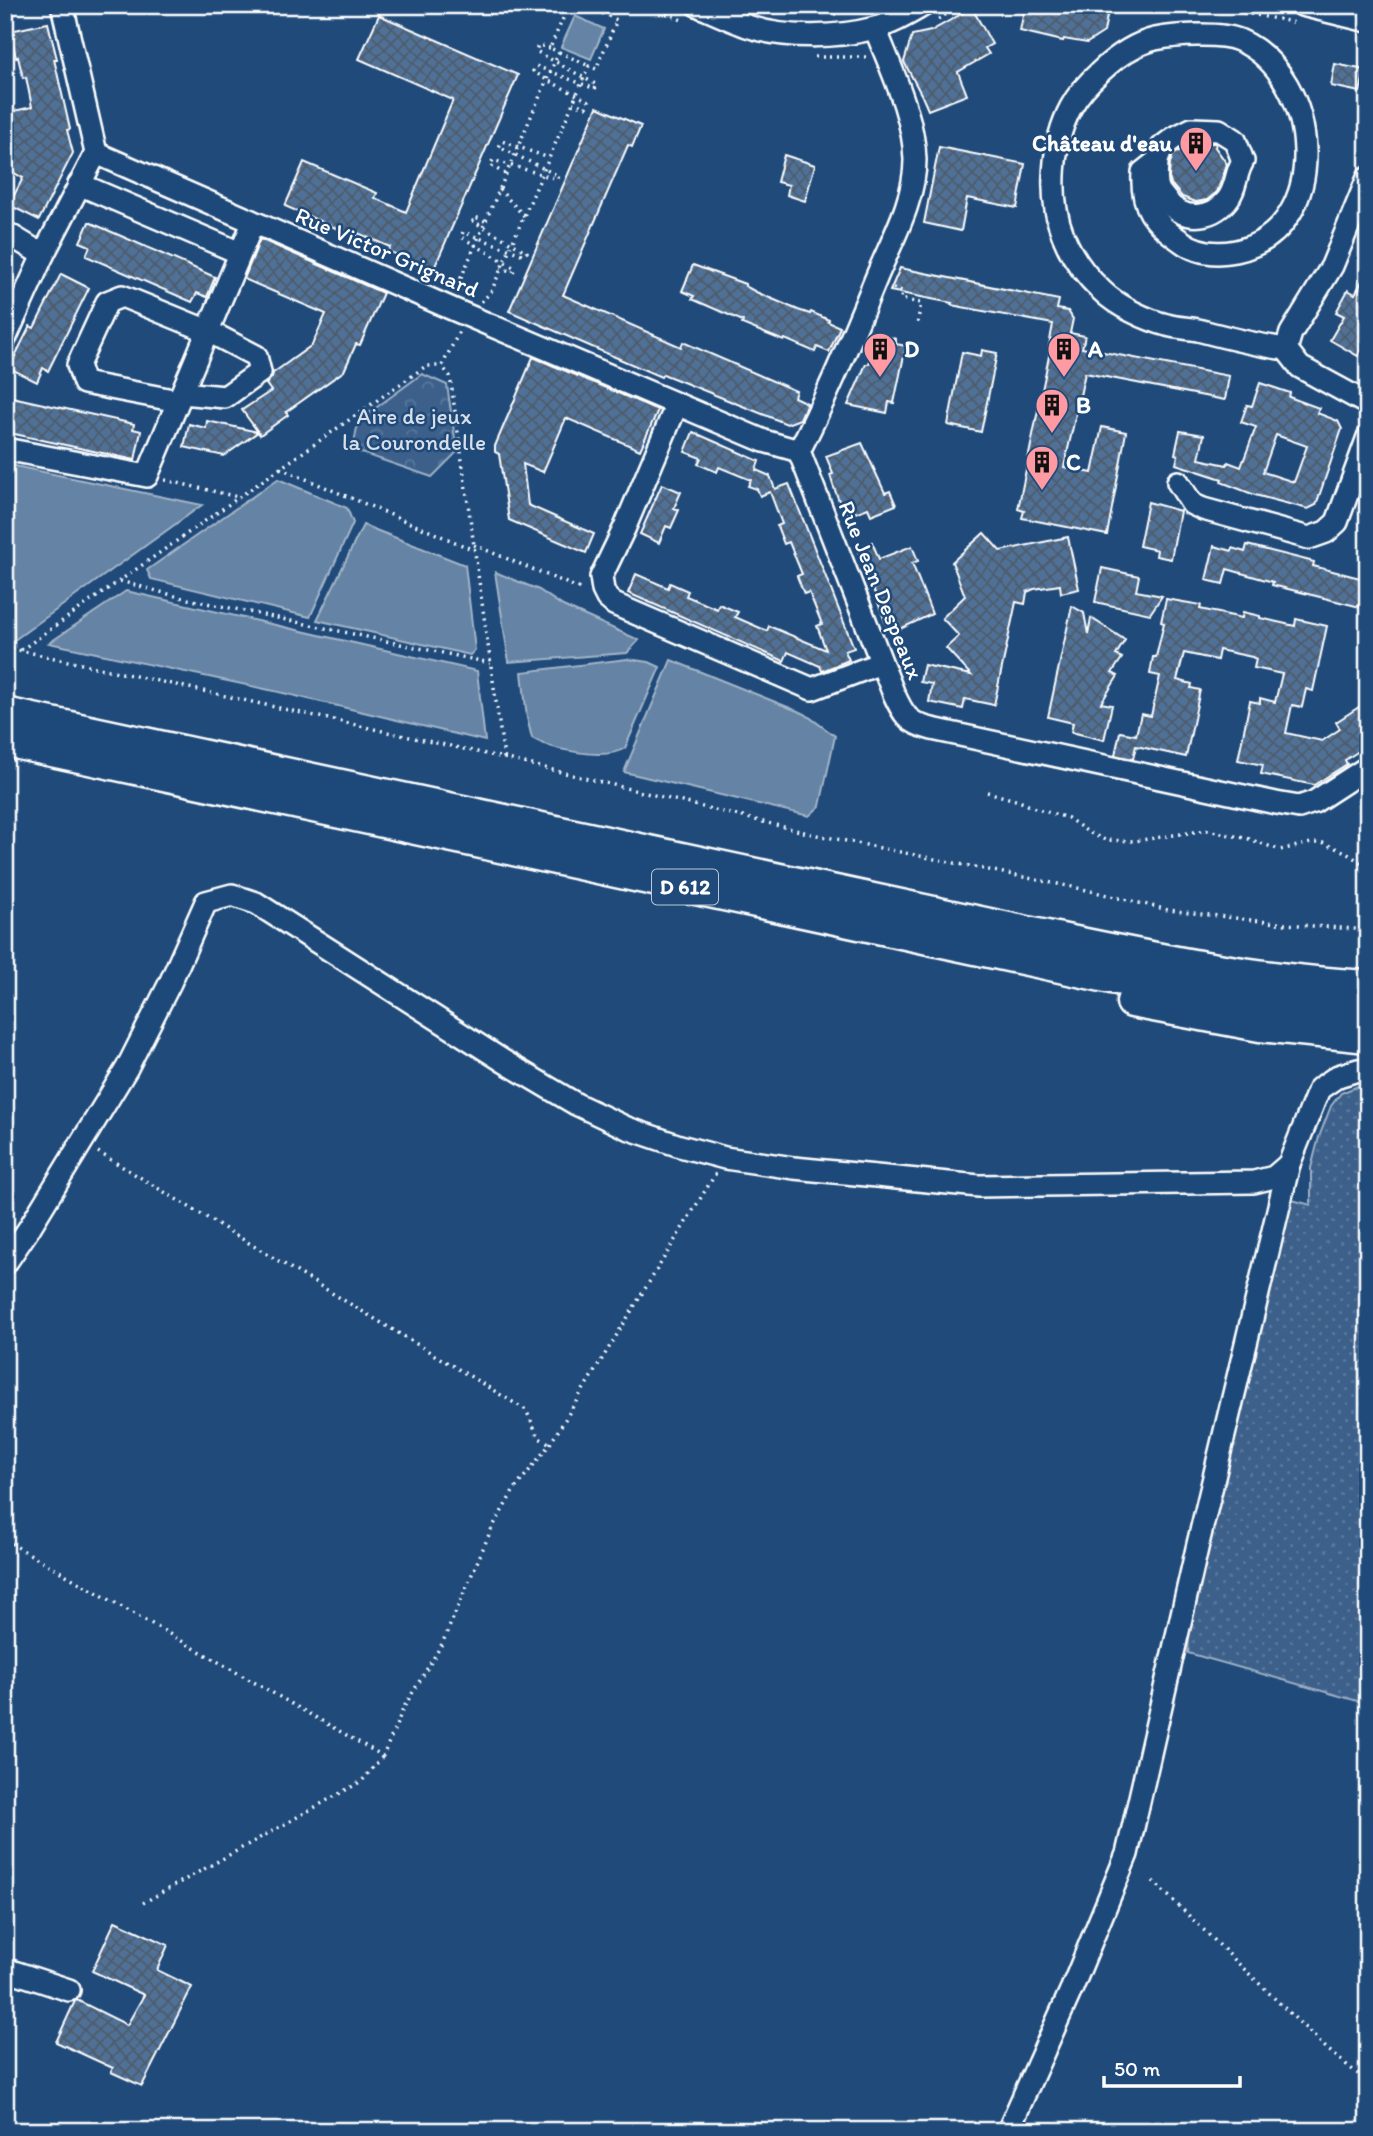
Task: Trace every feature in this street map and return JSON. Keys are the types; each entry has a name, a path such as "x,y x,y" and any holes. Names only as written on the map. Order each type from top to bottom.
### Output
{"highway":[{"name":"D 612","path":"5,713 1110,949 1244,973 1368,986"},
{"name":"D 612","path":"5,741 1160,987 1269,1004 1368,1014"},
{"path":"846,921 916,949 1132,1002 1248,1024 1368,1037"}],"street":[{"path":"5,339 43,255 96,153 62,5"},
{"path":"697,5 749,27 785,34 821,36 875,29 924,5"},
{"path":"1298,14 1368,21"},
{"path":"799,451 816,419 911,194 915,162 911,123 875,29"},
{"path":"1157,161 1158,189 1175,211 1195,216 1214,212 1228,200 1236,186 1237,171 1243,161 1235,140 1219,130 1192,129 1162,147 1157,161 1143,172 1142,191 1148,211 1161,228 1188,246 1205,253 1229,253 1252,248 1269,238 1285,221 1298,199 1305,164 1305,132 1282,76 1261,53 1237,39 1175,35 1141,42 1115,58 1091,80 1071,106 1053,165 1056,210 1063,236 1079,265 1104,293 1138,314 1168,326 1286,349 1300,367 1368,404"},
{"name":"Rue Victor Grignard","path":"96,153 467,316 764,441 799,451"},
{"path":"1286,349 1291,333 1332,266 1368,178"},
{"path":"79,184 240,253"},
{"path":"5,449 147,476 253,223"},
{"path":"5,232 43,255"},
{"path":"122,296 208,331 256,356 260,372 225,397 180,397 84,383 78,365 107,302 122,296"},
{"path":"677,404 601,577 607,598 614,604 812,689 881,663"},
{"path":"1178,482 1192,504 1203,509 1310,538 1326,532 1337,522 1368,437"},
{"name":"Rue Jean Despeaux","path":"799,451 881,663 904,715 917,725 1299,807 1314,802 1368,767"},
{"path":"5,1264 127,1068 170,983 206,902 232,895 256,903 505,1062 576,1104 627,1128 725,1158 807,1170 979,1186 1254,1182 1274,1177 1289,1164"},
{"path":"1008,2131 1072,1988 1127,1854 1289,1164 1319,1089 1338,1076 1368,1069"},
{"path":"5,1969 69,1990"}],"path":[{"path":"550,48 569,5"},
{"path":"583,81 536,51 538,45 550,48 596,69 617,20 584,5"},
{"path":"595,10 598,5"},
{"path":"1202,5 1298,14"},
{"path":"834,14 846,11"},
{"path":"467,316 461,278 559,52"},
{"path":"573,103 586,107 589,101 533,71 536,66 550,73 583,81"},
{"path":"442,366 467,316 491,292 589,66"},
{"path":"505,175 490,165 493,160 557,179 559,176 499,147 502,141 549,158"},
{"path":"499,189 524,216"},
{"path":"484,224 527,252 524,255 463,232 461,237 515,268 513,272 501,268"},
{"path":"882,265 900,272 893,290 902,292 901,299 921,303 917,326"},
{"path":"21,650 426,366 442,366"},
{"path":"442,366 450,376 503,758"},
{"path":"280,468 580,590 603,590"},
{"path":"147,476 239,497"},
{"path":"120,581 183,598 490,663"},
{"path":"5,647 503,758 812,834 1087,890 1168,910 1285,924 1368,930"},
{"path":"987,792 1068,818 1105,840 1135,841 1207,830 1249,839 1280,850 1323,843 1343,851 1368,867"},
{"path":"76,1151 93,1149 526,1410 539,1438 550,1444"},
{"path":"143,1903 362,1781 383,1756 404,1707 442,1644 491,1530 514,1490 550,1444 725,1158"},
{"path":"5,1540 383,1756"},
{"path":"1153,1881 1327,2049 1368,2082"}],"green space":[{"name":"Aire de jeux la Courondelle","path":"422,374 447,385 457,452 432,477 353,450 358,421"},
{"path":"1368,1082 1368,1704 1188,1653 1191,1609 1292,1200 1311,1205 1311,1168 1331,1106 1341,1093"}],"shaded area":[{"path":"575,16 604,29 591,59 561,47"},
{"path":"5,464 202,505 13,641 5,639"},
{"path":"278,479 347,508 353,523 310,617 151,579 147,570"},
{"path":"363,525 465,565 475,650 470,655 317,620"},
{"path":"495,572 539,590 563,606 639,640 627,653 509,662"},
{"path":"126,591 477,671 485,741 279,692 49,643"},
{"path":"627,659 649,662 660,667 625,748 605,754 592,754 565,750 532,738 522,672"},
{"path":"671,660 805,714 835,736 820,806 809,816 624,772"}],"building":[{"path":"1025,5 1109,5 1104,32 1087,43 1063,41 1020,31"},
{"path":"972,8 992,44 985,48 989,54 958,72 967,95 928,110 904,62 912,35 931,31"},
{"path":"379,15 518,75 433,271 388,251 390,247 358,233 356,237 285,206 304,162 377,193 375,198 406,212 453,100 359,59"},
{"path":"48,23 73,153 39,220 9,205 23,178 5,168 5,113 32,107 26,77 23,78 18,57 16,58 10,31"},
{"path":"1335,64 1365,70 1360,92 1331,86"},
{"path":"597,107 641,126 632,147 628,145 563,295 681,347 683,342 796,391 794,397 807,403 800,419 787,424 663,374 661,377 509,311"},
{"name":"Château d'eau","path":"1194,143 1216,143 1215,147 1227,164 1217,192 1207,200 1196,202 1182,197 1169,178 1173,155"},
{"path":"939,147 1025,164 1017,208 967,198 961,231 924,223"},
{"path":"784,155 815,165 805,201 787,195 789,185 777,182"},
{"path":"89,222 215,277 207,297 197,293 192,302 86,256 90,246 80,242"},
{"path":"260,239 383,293 360,345 356,344 344,371 286,412 288,415 260,435 242,410 271,391 266,384 273,373 312,345 326,314 244,279"},
{"path":"693,265 745,284 756,292 798,310 810,314 811,312 840,327 829,352 817,347 815,352 785,339 784,341 692,299 694,296 682,291"},
{"path":"900,268 1059,300 1057,309 1068,311 1073,319 1070,333 1085,336 1082,348 1229,376 1225,400 1085,373 1064,467 1092,473 1102,427 1126,432 1107,535 1022,518 1024,511 1018,509 1051,346 1053,324 890,291"},
{"path":"1368,270 1368,337 1358,356 1330,340 1344,316 1336,312 1348,290 1355,294"},
{"path":"61,274 89,288 48,371 43,368 37,382 9,368 30,326 34,328"},
{"name":"D","path":"879,334 896,339 896,344 906,346 894,403 889,402 887,413 848,405 866,364 869,364 872,350 875,351"},
{"path":"982,350 997,353 981,432 948,425 962,352 981,356"},
{"path":"533,357 658,410 640,450 566,418 543,472 523,464 528,505 594,534 586,553 509,520 499,454 495,452 495,446"},
{"path":"1260,383 1290,393 1289,397 1319,408 1317,413 1338,421 1342,429 1316,505 1308,509 1255,495 1221,482 1222,479 1176,464 1178,455 1175,454 1180,431 1204,435 1199,459 1227,465 1228,462 1241,467 1256,427 1241,422 1247,405 1252,406","holes":["1276,435 1307,446 1294,482 1263,472"]},
{"path":"12,397 134,424 133,429 141,431 135,460 5,432 5,402 11,403"},
{"path":"207,421 258,432 224,456 184,447 189,424 206,428"},
{"path":"693,432 759,461 756,470 770,476 775,489 789,484 854,648 845,651 849,660 822,671 820,666 788,652 784,661 628,593 636,574 668,588 670,583 688,591 686,596 717,609 719,604 738,612 735,617 767,631 769,626 826,650 817,626 822,624 809,592 804,594 797,576 802,574 789,542 784,544 777,526 782,524 770,492 760,496 757,489 748,486 751,480 719,467 717,472 698,464 701,458 685,452"},
{"path":"862,443 885,493 890,491 896,505 871,515 868,508 844,514 826,456"},
{"path":"662,484 681,492 674,508 679,510 671,528 666,526 659,543 640,534"},
{"path":"1148,502 1180,511 1171,559 1156,556 1157,550 1139,546"},
{"path":"984,533 1000,551 1068,537 1079,589 1061,593 1060,585 1034,589 1027,592 1025,604 1016,602 994,705 965,699 963,709 929,702 932,684 920,682 924,665 971,675 946,648 959,636 942,618 965,596 952,562"},
{"path":"872,542 879,559 912,546 918,561 912,563 932,614 896,631 892,621 886,624 858,548"},
{"path":"1247,545 1314,562 1313,566 1368,580 1368,609 1272,585 1273,582 1227,569 1223,584 1206,580 1214,546 1245,552"},
{"path":"1102,568 1139,576 1136,591 1162,596 1150,614 1095,602"},
{"path":"1166,599 1201,605 1200,609 1242,618 1243,612 1295,626 1296,619 1327,626 1313,691 1306,689 1302,707 1292,705 1286,733 1322,741 1340,729 1336,722 1368,701 1368,745 1345,760 1347,764 1314,785 1261,774 1263,765 1238,760 1250,701 1260,703 1260,698 1275,702 1282,674 1254,668 1256,659 1252,657 1219,650 1217,660 1184,653 1177,680 1192,684 1191,688 1200,690 1186,757 1136,746 1133,759 1115,755 1120,732 1136,735 1141,714 1151,716 1160,676 1150,674 1164,623 1161,622"},
{"path":"1072,606 1084,613 1088,634 1091,618 1125,640 1116,655 1122,658 1112,673 1118,676 1101,703 1112,705 1104,740 1071,732 1073,723 1048,717"},
{"path":"115,1921 168,1945 157,1970 192,1987 142,2086 111,2072 113,2068 56,2042 75,2001 127,2025 144,1995 92,1971"}],"place":[{"name":"Château d'eau","path":"1196,173"},
{"name":"D","path":"880,379"},
{"name":"A","path":"1064,379"},
{"name":"B","path":"1052,435"},
{"name":"C","path":"1042,492"}]}
